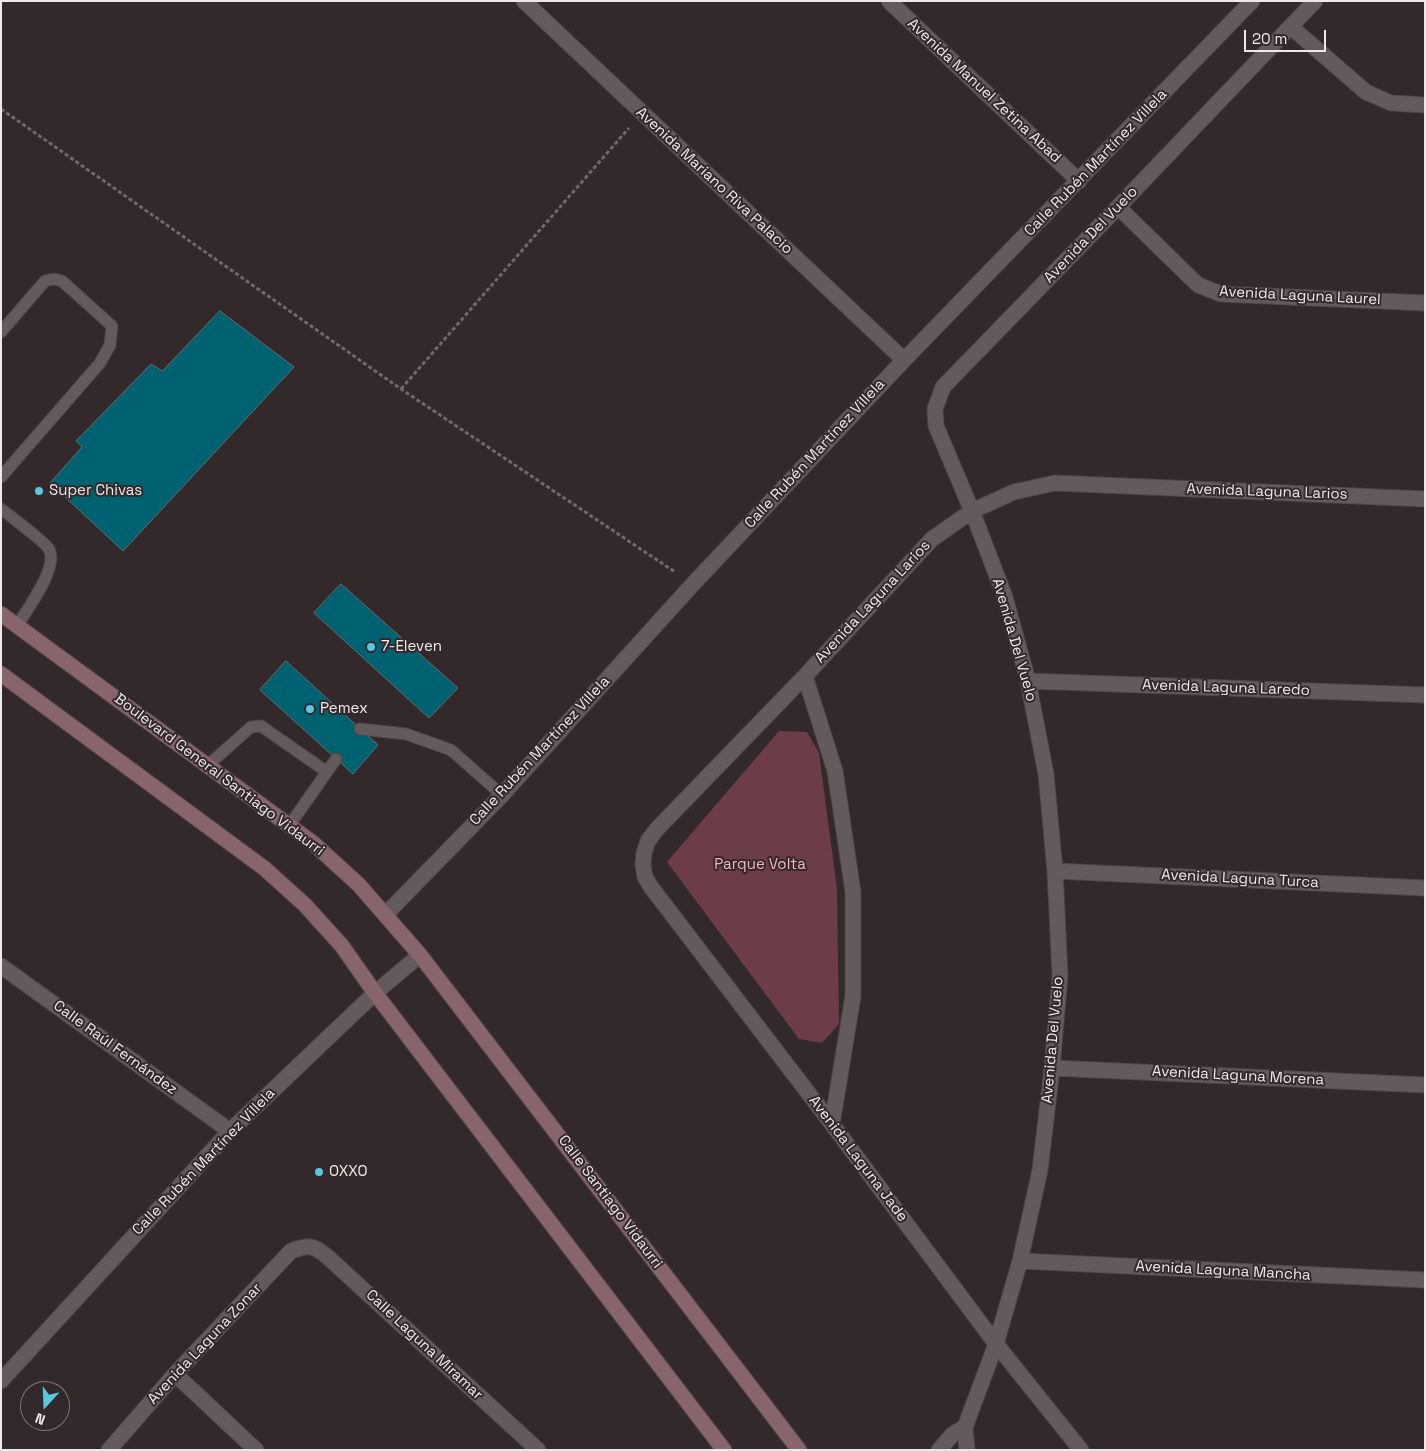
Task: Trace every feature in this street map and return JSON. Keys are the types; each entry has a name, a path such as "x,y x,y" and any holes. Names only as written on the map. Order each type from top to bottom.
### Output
{"main road":[{"name":"Boulevard General Santiago Vidaurri","path":"1,614 312,842 359,885 420,955"},
{"path":"1,674 264,868 305,906 342,946 374,992 724,1450"},
{"name":"Calle Santiago Vidaurri","path":"420,955 799,1450"}],"street":[{"name":"Avenida Mariano Riva Palacio","path":"524,1 904,360"},
{"name":"Avenida Manuel Zetina Abad","path":"889,1 1079,181"},
{"name":"Calle Rubén Martínez Villela","path":"386,914 502,795 693,584 904,360 1252,1"},
{"name":"Avenida Del Vuelo","path":"967,1450 965,1427 996,1344 1020,1261 1040,1170 1060,976 1055,871 1046,774 1028,681 1005,597 972,511 936,426 935,408 943,387 1315,1"},
{"path":"1291,27 1366,92 1391,103 1425,105"},
{"name":"Avenida Laguna Laurel","path":"1118,207 1198,285 1221,294 1425,303"},
{"name":"Avenida Laguna Larios","path":"643,865 648,841 656,830 805,676 932,539 972,511 1014,492 1055,483 1425,499"},
{"path":"805,676 835,771 853,892 853,996 832,1124"},
{"name":"Avenida Laguna Laredo","path":"1028,681 1425,694"},
{"name":"Avenida Laguna Jade","path":"643,865 645,877 651,887 832,1124 996,1344 1080,1450"},
{"name":"Avenida Laguna Turca","path":"1055,871 1425,888"},
{"name":"Calle Rubén Martínez Villela","path":"1,1381 230,1131 374,992 420,955"},
{"name":"Calle Raúl Fernández","path":"1,966 230,1131"},
{"name":"Avenida Laguna Morena","path":"1052,1068 1425,1085"},
{"name":"Avenida Laguna Zonar","path":"109,1450 176,1374 291,1251 306,1245"},
{"name":"Calle Laguna Miramar","path":"306,1245 320,1250 330,1258 538,1450"},
{"name":"Avenida Laguna Mancha","path":"1020,1261 1425,1280"},
{"path":"176,1374 256,1450"},
{"path":"939,1450 952,1435 965,1427"}],"lane":[{"path":"1,332 45,281 54,279 62,280 112,326 110,345 100,362 1,477"},
{"path":"1,509 49,549 52,561 49,572 17,626"},
{"path":"207,766 251,727 261,726 327,772"},
{"path":"360,729 406,734 451,750 502,795"},
{"path":"289,826 336,759"}],"path":[{"path":"1,109 401,389 693,584"},
{"path":"401,389 642,113"}],"green space":[{"name":"Parque Volta","path":"779,731 807,732 819,753 837,889 839,1024 822,1043 799,1039 667,862"}],"building":[{"path":"220,311 294,367 123,551 50,483 82,447 76,441 151,364 162,371"},
{"path":"341,584 458,688 429,718 314,613"},
{"name":"Pemex","path":"286,661 378,745 353,774 260,690"}],"place":[{"name":"Super Chivas","path":"39,491"},
{"name":"7-Eleven","path":"371,647"},
{"name":"Pemex","path":"310,709"},
{"name":"OXXO","path":"319,1172"}]}
